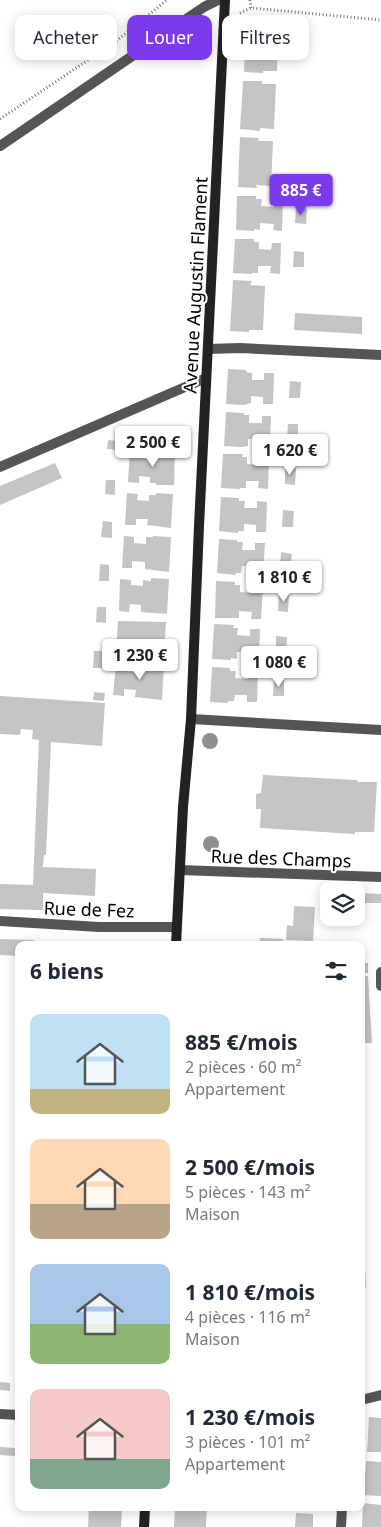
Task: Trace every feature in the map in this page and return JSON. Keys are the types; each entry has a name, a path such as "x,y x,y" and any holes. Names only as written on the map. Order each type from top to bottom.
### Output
{"street":[{"path":"0,146 197,12 218,0"},
{"name":"Avenue Augustin Flament","path":"176,941 183,807 191,719 225,0"},
{"path":"208,349 240,348 381,355"},
{"path":"0,468 206,378"},
{"path":"191,719 381,730"},
{"name":"Rue des Champs","path":"180,870 381,877"},
{"name":"Rue de Fez","path":"0,921 99,927 176,927"},
{"path":"381,972 381,986"},
{"path":"365,1399 381,1395"},
{"path":"0,1414 15,1415"},
{"path":"144,1527 145,1511"},
{"path":"341,1527 342,1511"}],"path":[{"path":"0,119 115,42 167,0"},
{"path":"250,0 250,8 381,20"}],"building":[{"path":"244,60 277,60 277,71 263,71 263,73 244,72"},
{"path":"243,81 262,81 262,84 276,84 274,129 260,128 260,131 240,129"},
{"path":"240,137 259,138 258,141 273,141 271,186 256,185 257,188 238,187"},
{"path":"237,196 256,196 256,199 262,199 261,206 274,207 274,200 283,200 282,231 273,230 274,224 260,223 260,230 236,230"},
{"path":"296,208 307,209 306,224 295,223"},
{"path":"235,239 254,239 254,242 259,242 259,249 271,250 272,243 281,243 280,274 270,273 271,266 258,266 258,273 233,273"},
{"path":"294,251 304,252 304,267 293,267"},
{"path":"233,280 252,281 250,285 265,286 263,330 249,330 249,332 230,331"},
{"path":"295,313 362,317 362,334 294,330"},
{"path":"228,369 246,370 246,372 252,373 252,380 264,380 264,373 274,373 273,404 263,404 263,397 251,396 251,403 244,405 226,404"},
{"path":"290,381 301,382 300,398 289,398"},
{"path":"226,412 249,415 249,423 262,423 262,416 271,416 270,447 261,446 261,439 248,439 248,446 224,446"},
{"path":"288,424 298,424 298,441 287,440"},
{"path":"108,440 117,441 117,450 107,449"},
{"path":"130,450 141,451 140,458 151,459 152,452 175,452 174,485 156,485 156,483 150,483 150,477 139,476 139,483 128,482"},
{"path":"223,454 243,454 242,457 247,457 247,464 259,465 260,458 269,458 268,489 258,488 259,481 246,481 246,488 221,488"},
{"path":"55,463 62,478 0,505 0,486"},
{"path":"285,468 296,468 295,485 285,484"},
{"path":"106,480 115,480 115,495 105,494"},
{"path":"127,493 138,494 137,500 149,501 149,495 156,495 156,493 173,494 171,528 147,525 148,519 136,519 136,525 125,525"},
{"path":"221,497 239,498 239,501 245,501 244,508 257,508 257,501 267,502 266,532 256,532 256,525 244,524 244,531 238,531 238,533 219,531"},
{"path":"283,510 294,511 293,527 282,527"},
{"path":"103,521 112,522 112,538 101,537"},
{"path":"124,536 134,537 134,543 146,544 146,537 171,537 169,572 145,569 145,562 132,561 132,568 122,568"},
{"path":"219,539 243,542 242,550 255,550 255,543 265,543 263,574 254,574 254,566 242,566 241,573 236,573 235,575 217,573"},
{"path":"281,552 292,554 290,570 280,569"},
{"path":"100,564 109,565 109,581 99,581"},
{"path":"151,578 169,579 167,614 141,612 141,605 130,604 129,612 119,611 120,579 131,580 131,585 143,586 143,580 151,581"},
{"path":"216,581 235,582 235,585 240,585 240,592 253,593 253,585 263,586 261,619 251,619 252,612 239,611 239,618 215,618"},
{"path":"279,594 289,595 288,612 278,611"},
{"path":"97,607 106,607 106,623 96,622"},
{"path":"118,621 166,622 164,656 138,653 139,647 127,646 127,653 116,652"},
{"path":"214,624 234,625 233,628 238,628 237,635 250,636 250,629 260,629 259,659 249,659 250,652 237,652 237,659 212,659"},
{"path":"276,636 287,637 286,653 276,653"},
{"path":"94,651 104,651 103,668 93,668"},
{"path":"116,664 125,665 125,671 137,672 137,666 164,664 162,700 135,697 136,690 124,689 124,696 113,695"},
{"path":"212,667 230,668 230,671 236,671 235,678 248,679 248,672 258,672 257,702 247,702 247,695 235,695 234,701 228,701 228,703 210,702"},
{"path":"274,679 284,680 284,696 273,696"},
{"path":"94,692 105,693 104,701 93,700"},
{"path":"0,696 105,703 102,746 51,742 46,855 44,855 42,866 96,869 95,896 43,893 43,910 0,909 0,884 33,885 39,740 32,739 33,730 21,729 20,735 0,734"},
{"path":"263,775 377,782 374,832 355,832 355,834 260,828 261,809 256,809 256,794 261,793"},
{"path":"365,893 381,894 381,903 365,903"},
{"path":"294,906 315,907 313,941 286,940 287,925 293,926"},
{"path":"260,938 283,939 283,941 260,941"},
{"path":"0,939 34,940 15,941 15,956 0,955"},
{"path":"365,963 368,963 368,973 365,973"},
{"path":"365,976 368,976 372,1043 365,1043"},
{"path":"0,1382 10,1383 10,1391 0,1390"},
{"path":"369,1417 381,1418 381,1452 367,1452"},
{"path":"0,1447 15,1448 15,1456 0,1455"},
{"path":"366,1461 381,1462 381,1496 365,1495"},
{"path":"365,1503 381,1505 381,1527 362,1527"},
{"path":"89,1511 122,1511 121,1527 88,1527"},
{"path":"175,1511 207,1511 206,1527 174,1527"},
{"path":"296,1513 313,1514 313,1527 295,1527"}]}
